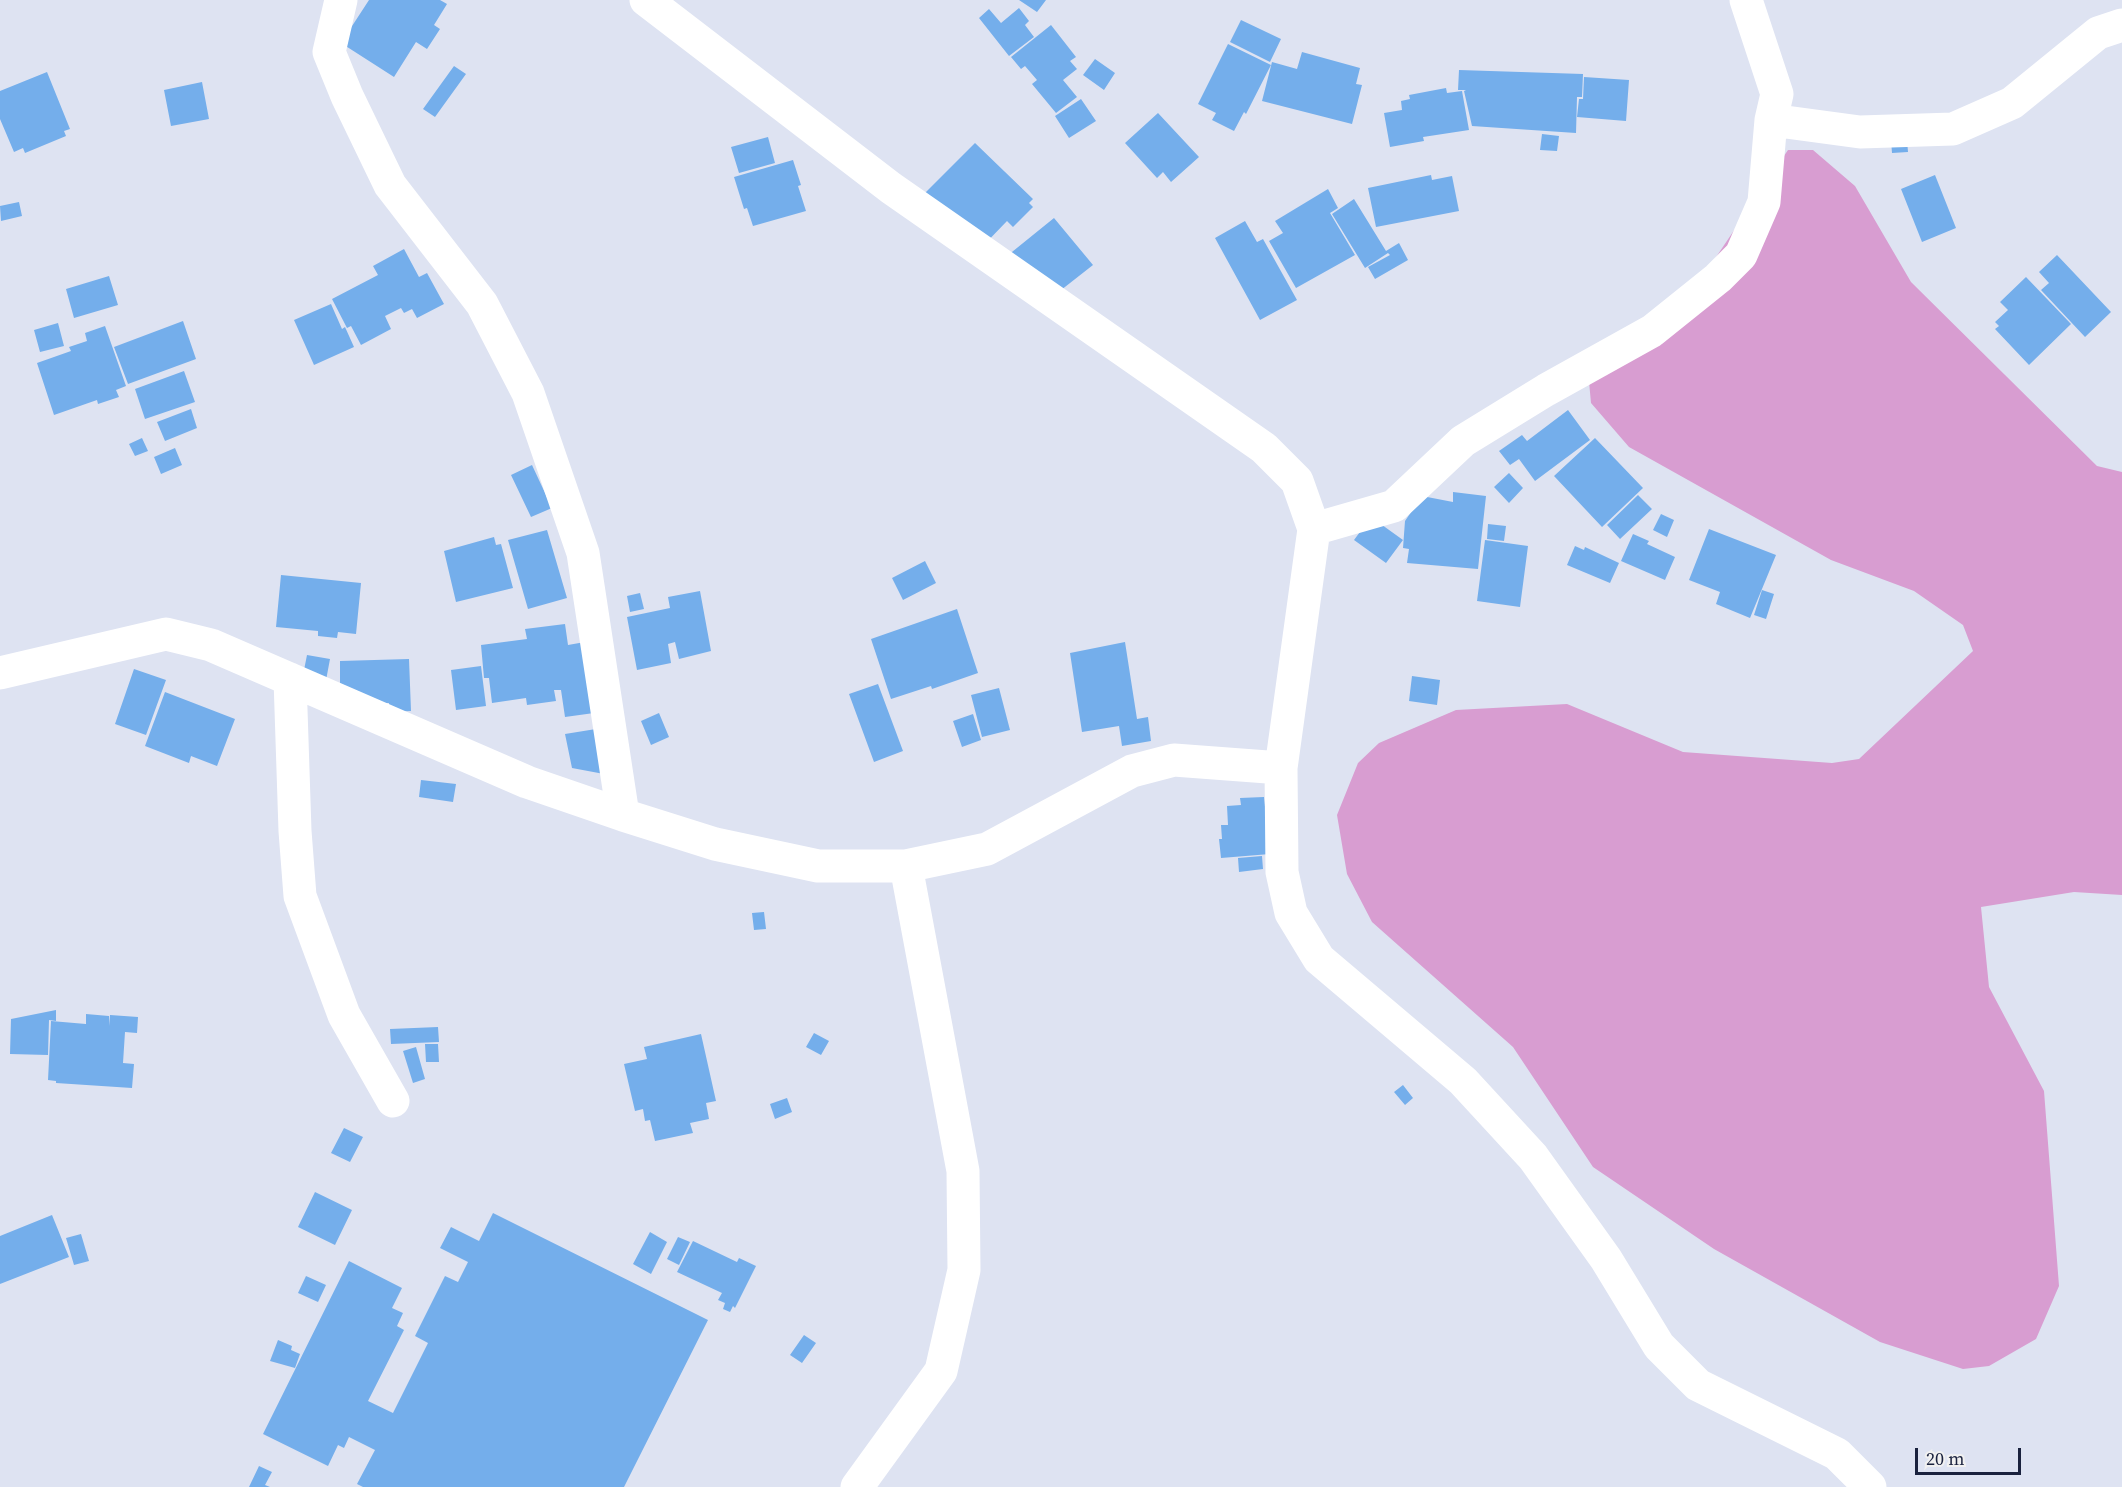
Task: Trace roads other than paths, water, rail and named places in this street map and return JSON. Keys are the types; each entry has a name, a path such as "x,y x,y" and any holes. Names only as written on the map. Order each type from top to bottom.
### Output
{"street":[{"path":"341,0 329,52 346,96 390,185 482,304 528,393 536,414 583,553 623,815"},
{"path":"646,0 891,188 1264,448 1297,481 1314,529 1281,768 1282,872 1291,913 1319,958 1464,1081 1533,1157 1606,1259 1659,1346 1698,1385 1837,1454 1870,1487"},
{"path":"1314,529 1395,506 1464,441 1546,390 1652,331 1718,278 1741,255 1764,202 1771,120 1777,94 1746,0"},
{"path":"1771,120 1860,132 1953,129 2012,103 2098,33 2122,25"},
{"path":"0,673 166,634 211,645 527,782 715,844 819,866 906,866 987,849 1132,771 1174,760 1281,768"},
{"path":"290,679 295,831 300,896 344,1016 393,1101"},
{"path":"857,1487 941,1371 964,1270 963,1171 906,866"}]}
